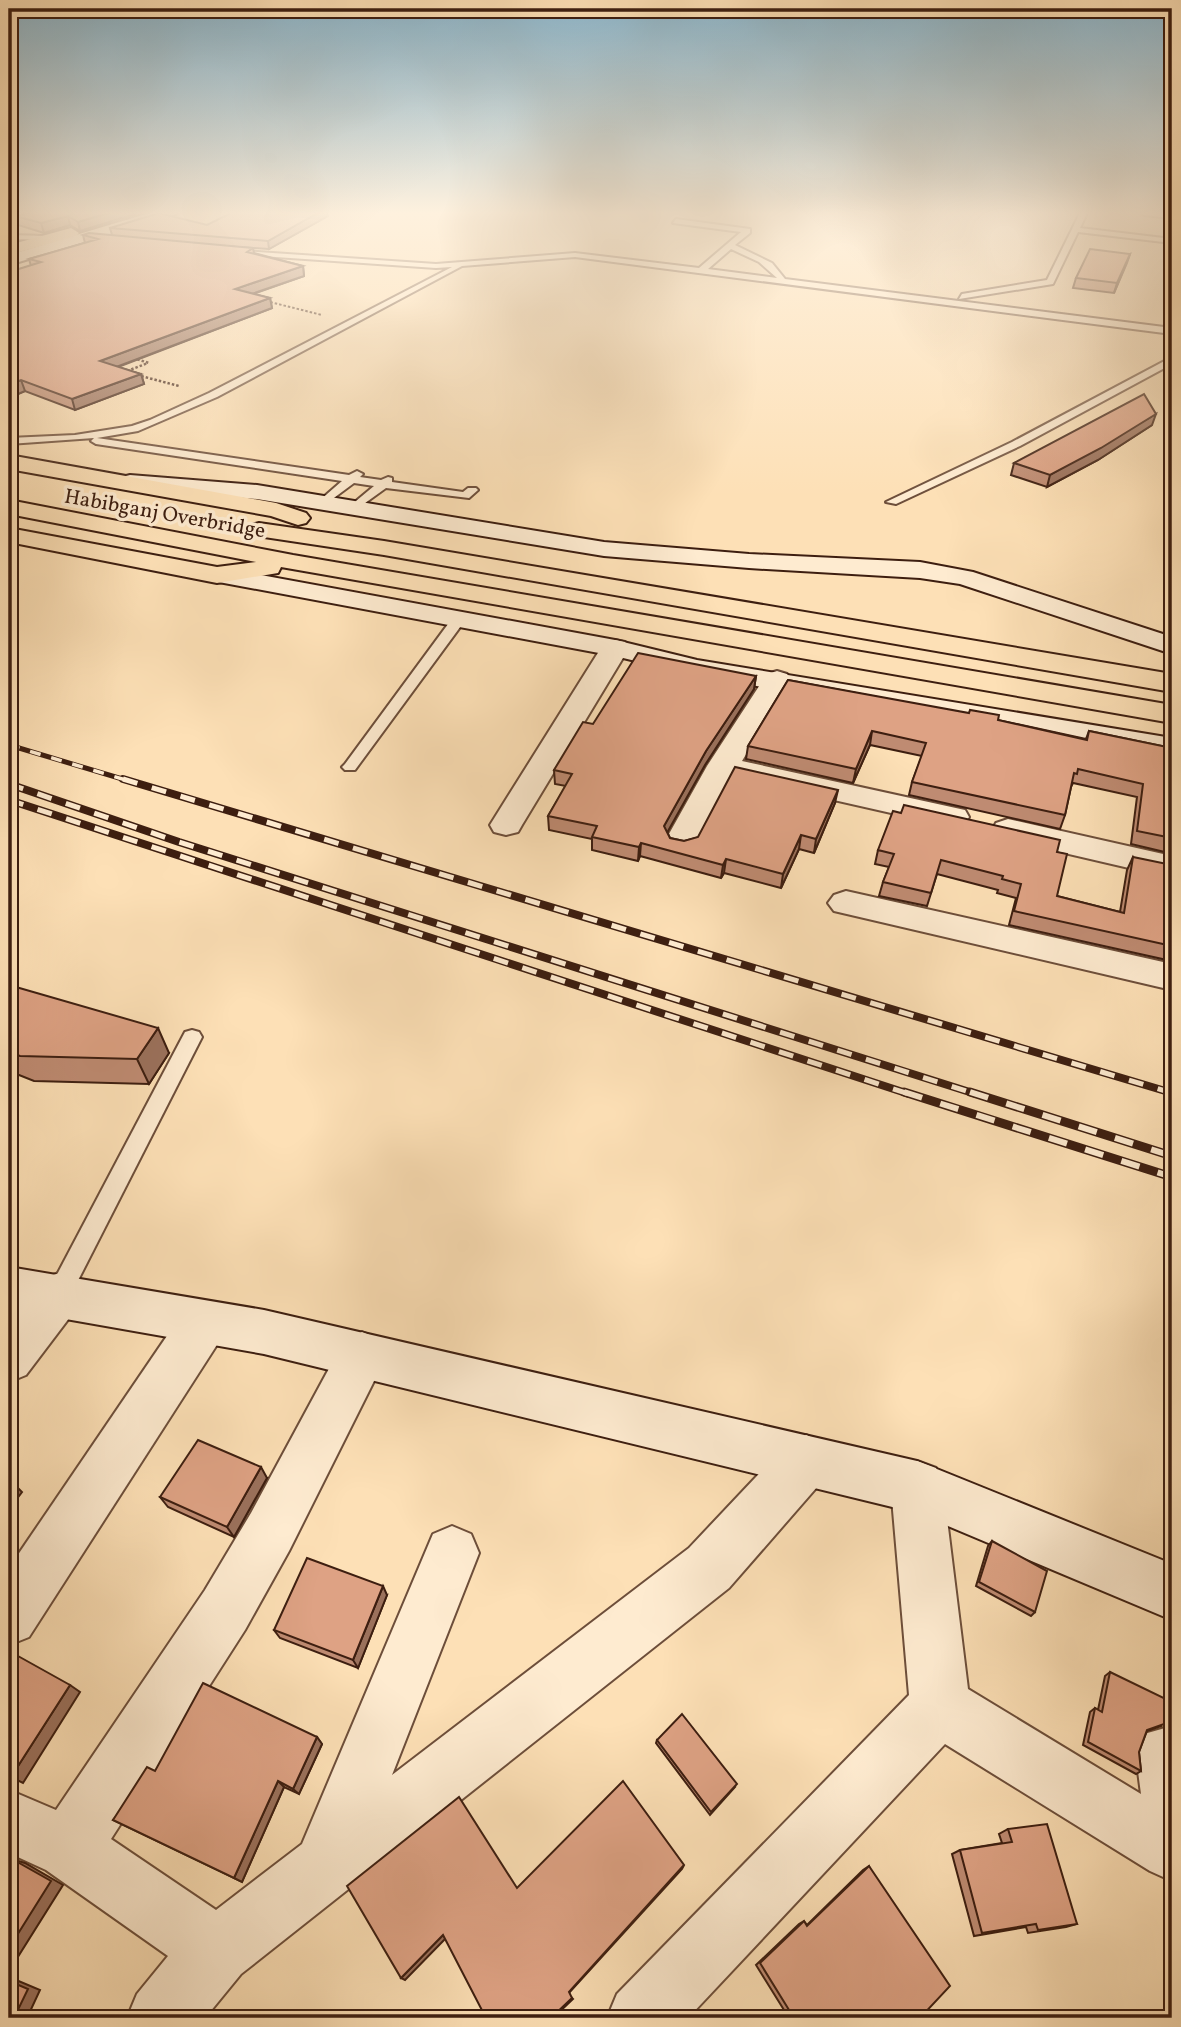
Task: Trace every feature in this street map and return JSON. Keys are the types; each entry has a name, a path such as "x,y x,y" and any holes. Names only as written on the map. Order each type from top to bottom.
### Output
{"main road":[{"path":"9,461 276,510 312,523 321,538 293,562 254,571 217,575 9,535"},
{"name":"Habibganj Overbridge","path":"11,493 321,538 1172,682"},
{"name":"Habibganj Overbridge","path":"11,493 293,562 1172,713"}],"street":[{"path":"114,481 257,492 661,555 920,569 964,577 1172,646"},
{"path":"217,575 615,648 682,665 1172,747"},
{"path":"506,825 615,648"},
{"path":"682,842 723,766 777,680"},
{"path":"723,766 1172,866"},
{"path":"846,903 1172,977"},
{"path":"9,1288 59,1294 203,1324 264,1332 917,1487 1172,1591"},
{"path":"9,1359 59,1294"},
{"path":"9,1617 203,1324"},
{"path":"68,1848 225,1609 270,1532 362,1355"},
{"path":"161,2018 217,1950 709,1568 806,1461"},
{"path":"641,2018 940,1706 917,1487"},
{"path":"324,1867 452,1553"},
{"path":"940,1706 1172,1849"},
{"path":"1172,1756 1166,1756 1172,1796"},
{"path":"9,1821 68,1848 217,1950"}],"lane":[{"path":"9,441 75,438 111,433 154,422 213,395 385,306"},
{"path":"972,306 1172,331"},
{"path":"892,502 1016,444 1172,360"},
{"path":"111,433 387,481 465,496 472,490 387,481 354,508"},
{"path":"75,438 355,476"},
{"path":"323,503 355,476"},
{"path":"350,767 459,619"},
{"path":"59,1294 192,1037"}],"path":[{"path":"287,306 354,322"},
{"path":"122,355 149,363 126,372 213,395"}],"building":[{"path":"9,306 250,306 100,361 141,374 72,399 21,380 9,385"},
{"path":"1144,394 1156,414 1101,448 1050,475 1014,463"},
{"path":"638,653 756,676 706,751 664,826 670,838 684,841 698,837 735,767 838,790 816,839 801,835 783,874 726,859 723,865 641,843 639,847 592,837 597,826 548,816 572,774 554,770 583,722 593,724"},
{"path":"788,680 969,713 970,710 999,715 998,720 1087,740 1089,731 1172,748 1172,838 1137,831 1143,784 1078,769 1077,774 1074,773 1065,815 912,782 926,743 872,731 856,769 748,746"},
{"path":"904,805 1060,840 1057,852 1067,854 1057,896 1124,913 1133,857 1172,865 1167,914 1172,915 1172,946 1014,911 1021,884 1002,879 1003,876 941,860 931,893 883,882 894,854 878,850 893,811 901,813"},
{"path":"9,985 158,1028 137,1059 20,1056 9,1052"},
{"path":"198,1440 261,1467 227,1527 160,1497"},
{"path":"992,1541 1047,1571 1035,1612 979,1582"},
{"path":"307,1558 383,1586 353,1660 274,1630"},
{"path":"9,1651 70,1685 11,1777 9,1776"},
{"path":"1110,1672 1170,1701 1167,1723 1147,1730 1139,1752 1141,1771 1088,1742 1095,1708 1102,1712"},
{"path":"203,1683 317,1737 293,1789 278,1781 234,1878 113,1820 147,1767 155,1771"},
{"path":"682,1714 737,1784 711,1812 657,1740"},
{"path":"623,1781 684,1865 569,1992 572,1998 551,2018 486,2018 443,1935 401,1978 347,1886 459,1797 517,1888"},
{"path":"1047,1824 1077,1924 1038,1930 1036,1924 982,1933 960,1850 1012,1842 1008,1829"},
{"path":"12,1859 51,1881 9,1948 9,1864"},
{"path":"869,1866 950,1986 920,2018 794,2018 760,1963 804,1921 807,1926"},
{"path":"9,1981 28,1989 14,2018 9,2018"}],"railway":[{"path":"9,745 129,781"},
{"path":"123,779 1172,1093 1169,1092"},
{"path":"9,784 179,842 976,1094"},
{"path":"9,800 909,1094"},
{"path":"904,1092 1172,1177"},
{"path":"970,1092 1172,1156"}]}
